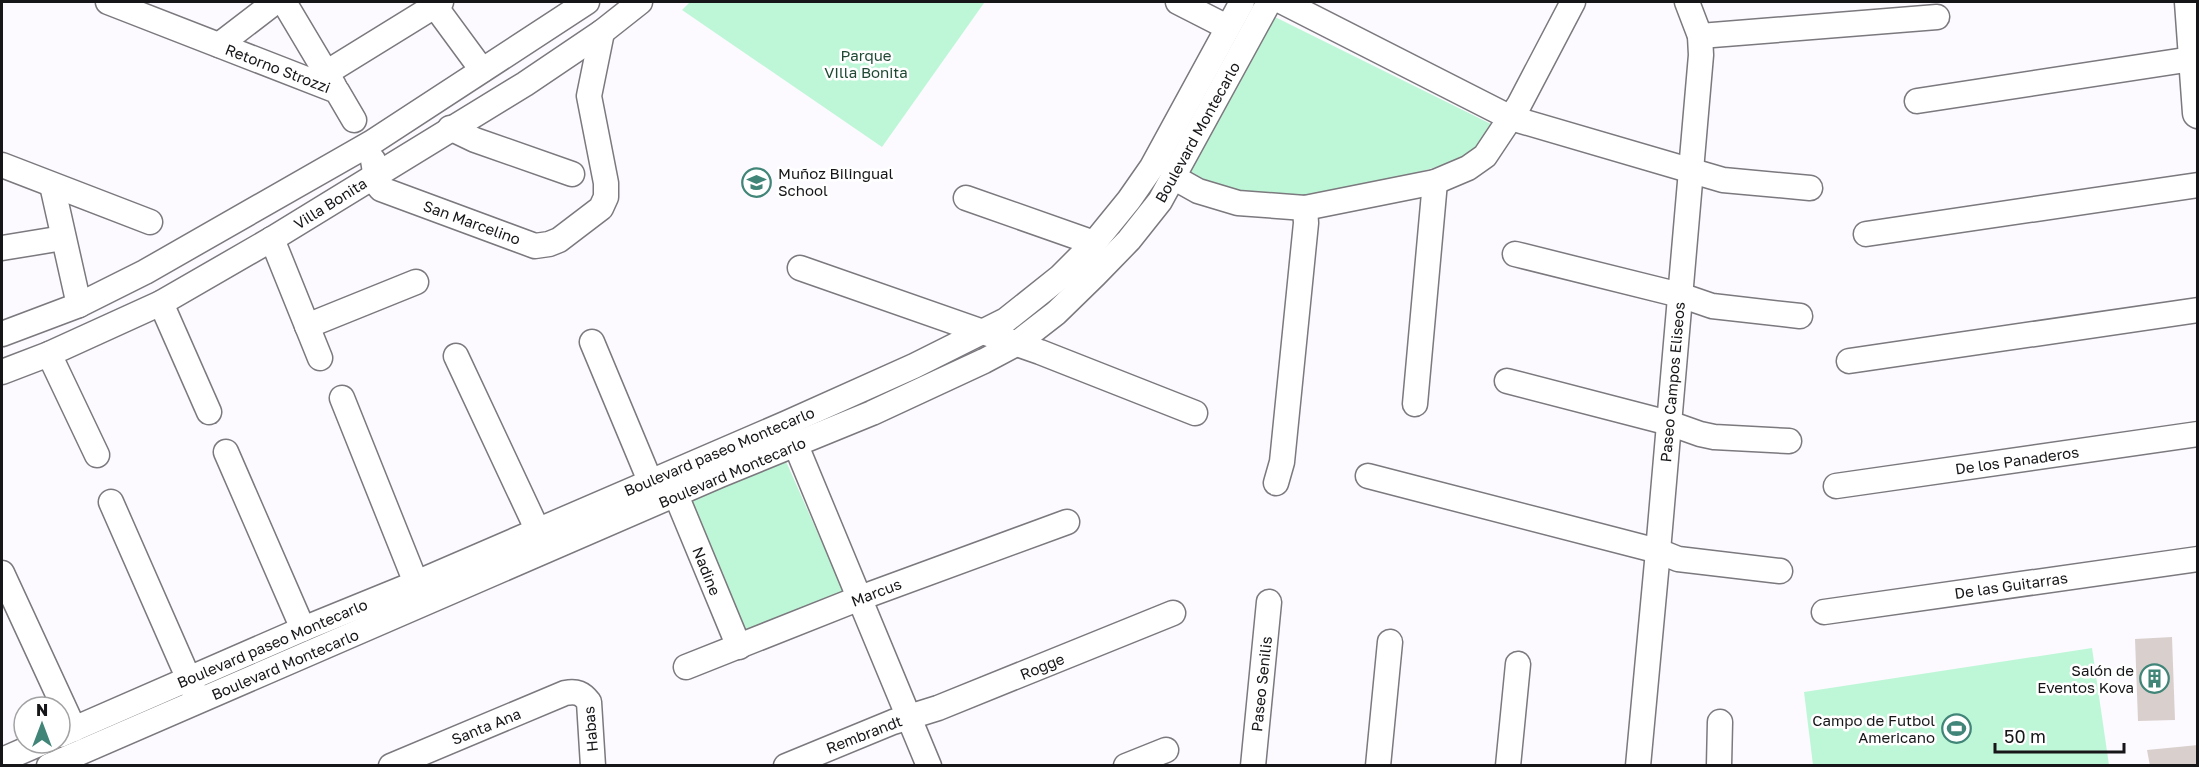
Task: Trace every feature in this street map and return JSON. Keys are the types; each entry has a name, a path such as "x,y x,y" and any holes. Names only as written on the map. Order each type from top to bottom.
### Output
{"main road":[{"path":"2190,2 2198,113"}],"street":[{"name":"Retorno Strozzi","path":"108,2 219,45 332,82"},
{"name":"Retorno Strozzi","path":"219,45 275,2"},
{"name":"Retorno Strozzi","path":"284,2 354,120"},
{"name":"Villa Bonita","path":"2,334 145,272 371,143 587,2"},
{"name":"Villa Bonita","path":"2,372 54,363 165,313 277,249 375,174 525,84 602,32 640,2"},
{"path":"1178,2 1227,27"},
{"name":"Boulevard paseo Montecarlo","path":"72,725 187,673 414,578 648,476 791,434 914,366 1006,320 1032,301 1094,243 1114,219 1152,167 1242,2"},
{"name":"Boulevard Montecarlo","path":"50,765 96,756 198,702 676,495 791,434 872,413 1016,344 1056,313 1130,240 1160,201 1269,2"},
{"path":"1283,2 1511,118 1723,180 1810,188"},
{"path":"1173,177 1198,191 1238,203 1305,208 1435,182 1468,168 1485,156 1511,118 1573,2"},
{"name":"Paseo Campos Eliseos","path":"1638,765 1701,55 1700,36 1688,2"},
{"name":"Retorno Strozzi","path":"332,82 436,3 482,70"},
{"path":"1700,36 1937,17"},
{"name":"San Marcelino","path":"375,174 377,184 381,189 535,246 559,240 601,208 606,197 606,183 590,96 602,32"},
{"path":"1917,101 2195,59"},
{"path":"450,128 475,140 572,174"},
{"path":"371,143 375,174"},
{"path":"2,165 150,222"},
{"path":"1416,404 1435,182"},
{"path":"52,184 77,300"},
{"path":"1866,234 2198,185"},
{"path":"966,198 1094,243"},
{"path":"1276,483 1282,462 1306,223 1305,208"},
{"path":"2,248 63,238"},
{"path":"277,249 320,358"},
{"path":"1515,254 1680,295 1712,306 1800,316"},
{"path":"800,268 985,332 1195,413"},
{"path":"307,326 416,282"},
{"path":"1848,361 2198,310"},
{"path":"165,313 209,412"},
{"path":"592,342 648,476"},
{"path":"456,356 535,525"},
{"path":"54,363 97,455"},
{"path":"1507,381 1714,436 1789,441"},
{"path":"342,398 414,578"},
{"path":"791,434 929,765"},
{"name":"De los Panaderos","path":"1836,486 2198,434"},
{"path":"226,453 301,625"},
{"path":"1368,476 1658,551 1678,559 1780,571"},
{"name":"Nadine","path":"676,495 738,647"},
{"path":"111,502 198,702"},
{"name":"Marcus","path":"686,667 860,598 1067,522"},
{"name":"De las Guitarras","path":"1824,612 2198,559"},
{"path":"2,573 54,695"},
{"name":"Paseo Senilis","path":"1253,765 1269,602"},
{"name":"Rogge","path":"910,716 938,708 1173,613"},
{"path":"1378,765 1390,642"},
{"path":"1508,765 1518,664"},
{"name":"Santa Ana","path":"391,765 566,693 583,694"},
{"name":"Habas","path":"583,694 590,702 593,765"},
{"name":"Rembrandt","path":"786,765 910,716"},
{"path":"1719,765 1720,722"},
{"path":"1126,765 1166,750"}],"green space":[{"name":"Parque VIlla Bonita","path":"690,2 984,3 882,147 682,10"},
{"path":"1275,17 1491,124 1492,137 1464,159 1339,195 1244,199 1191,183 1185,167 1263,23"},
{"path":"785,459 846,597 745,635 685,501"},
{"name":"Campo de Futbol Americano","path":"2092,648 2109,765 1813,765 1804,692"}],"building":[{"name":"Salón de Eventos Kova","path":"2172,637 2175,720 2138,721 2135,639"},
{"path":"2198,745 2198,766 2150,766 2147,750"}],"place":[{"name":"Muñoz Bilingual School","path":"757,182"},
{"name":"Salón de Eventos Kova","path":"2155,679"},
{"name":"Campo de Futbol Americano","path":"1956,729"}]}
